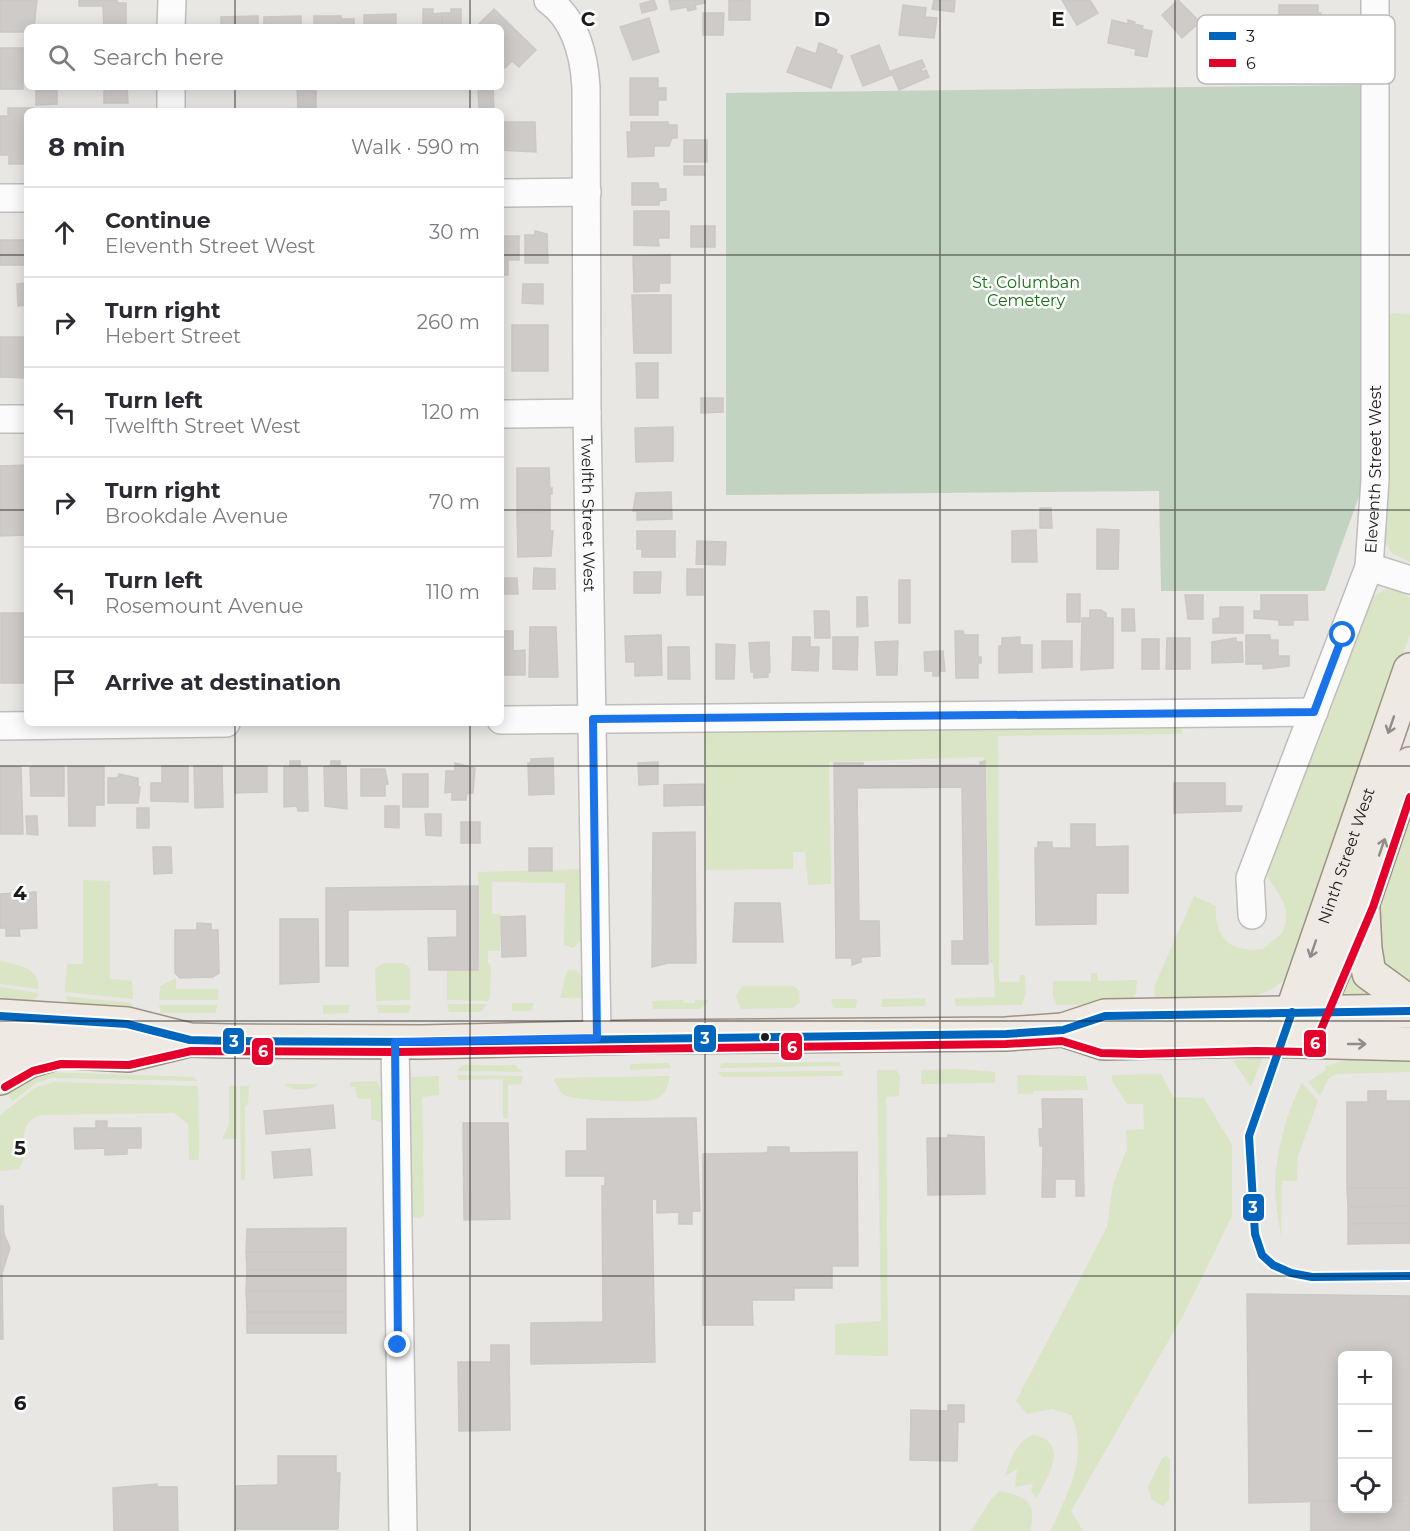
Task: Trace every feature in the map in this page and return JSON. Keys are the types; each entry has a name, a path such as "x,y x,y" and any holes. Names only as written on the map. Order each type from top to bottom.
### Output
{"main road":[{"name":"Ninth Street West","path":"1291,1024 1410,670"},
{"name":"Ninth Street West","path":"1291,1024 1363,903 1410,764"},
{"path":"1363,903 1365,949 1369,973 1410,1004"},
{"path":"1291,1024 1410,1011"},
{"path":"0,1016 127,1024 190,1040 395,1042 1006,1034 1063,1030 1105,1016 1291,1024 1410,1044"},
{"path":"0,1048 128,1055 190,1040"},
{"path":"0,1078 29,1061 60,1053"}],"street":[{"path":"171,24 172,0"},
{"name":"Twelfth Street West","path":"562,3 585,71 587,412 597,1038"},
{"name":"Eleventh Street West","path":"1252,915 1250,878 1369,567 1375,480 1375,84"},
{"path":"171,90 171,108"},
{"path":"504,193 587,192"},
{"path":"0,198 24,198"},
{"path":"504,414 587,412"},
{"path":"0,419 24,419"},
{"path":"1369,567 1410,580"},
{"path":"504,720 1314,712"},
{"path":"0,726 24,726"},
{"path":"395,1042 403,1531"}],"green space":[{"name":"St. Columban Cemetery","path":"1361,85 1363,485 1325,591 1161,591 1159,491 726,495 726,93"},
{"path":"1386,313 1410,314 1410,562 1392,553 1384,541"},
{"path":"1386,589 1401,592 1410,598 1410,634 1287,977 1275,987 1261,994 1245,998 1229,1001 1164,1004 1155,996 1154,987 1194,896 1216,906 1218,927 1227,941 1234,946 1252,950 1263,949 1282,933 1286,909 1268,878 1268,865 1372,597"},
{"path":"1179,723 1183,734 998,736 999,982 1019,982 1020,975 1025,975 1026,993 1022,1005 956,1006 954,998 995,997 993,963 989,963 986,764 983,757 829,762 831,884 808,885 805,852 793,852 793,869 706,870 704,727"},
{"path":"1410,799 1410,991 1383,977 1374,913"},
{"path":"583,869 584,938 573,948 564,945 565,883 492,882 492,914 501,914 500,951 488,951 488,963 491,964 490,996 488,1001 447,1000 447,971 479,970 478,872"},
{"path":"83,880 110,881 110,979 132,981 133,999 65,992 67,964 83,964"},
{"path":"0,961 26,968 32,972 36,976 38,989 0,984"},
{"path":"383,963 403,963 410,968 410,1000 376,1001 375,969"},
{"path":"1352,963 1374,997 1340,999"},
{"path":"567,970 576,970 584,979 582,998 560,998"},
{"path":"1091,973 1097,973 1098,981 1137,980 1136,992 1129,1005 1057,1005 1053,997 1053,981 1091,981"},
{"path":"176,978 176,989 218,989 218,1000 159,1000 160,986"},
{"path":"742,986 793,986 799,990 800,1003 792,1008 741,1009 736,996"},
{"path":"0,987 38,993 38,996 33,1001 4,998 0,997"},
{"path":"65,996 132,1003 129,1008 70,1005"},
{"path":"926,998 925,1006 881,1007 882,999"},
{"path":"831,999 857,999 856,1008 833,1008"},
{"path":"683,1000 684,1003 695,1003 695,1000 708,1000 707,1004 700,1009 653,1009 652,1001"},
{"path":"512,1003 534,1003 531,1011 512,1011"},
{"path":"447,1004 487,1004 481,1012 449,1012"},
{"path":"159,1005 218,1005 215,1013 161,1013"},
{"path":"323,1005 350,1005 348,1013 323,1014"},
{"path":"376,1005 410,1005 410,1010 407,1013 379,1013"},
{"path":"1410,1054 1410,1072 1336,1074 1328,1079 1320,1096 1308,1082 1326,1070 1325,1066 1328,1065 1356,1058"},
{"path":"1259,1057 1262,1059 1251,1087 1233,1061"},
{"path":"839,1062 841,1066 719,1068 722,1063"},
{"path":"669,1063 671,1068 630,1070 631,1064"},
{"path":"462,1065 515,1065 522,1072 457,1071"},
{"path":"962,1069 995,1072 995,1083 922,1084 921,1082 921,1070"},
{"path":"877,1070 896,1070 900,1075 899,1096 886,1097 888,1356 835,1355 835,1324 881,1321"},
{"path":"843,1071 843,1076 722,1077 718,1072"},
{"path":"49,1072 193,1077 198,1081 52,1078 36,1083 13,1101 1,1089"},
{"path":"1161,1074 1173,1097 1204,1098 1232,1145 1232,1216 1185,1312 1071,1511 1083,1531 1051,1531 1074,1474 1078,1445 1076,1430 1071,1415 1052,1409 1027,1414 1016,1401 1107,1227 1113,1184 1127,1149 1126,1130 1144,1129 1143,1104 1127,1104 1112,1081 1112,1075"},
{"path":"456,1075 523,1076 521,1084 508,1085 508,1119 503,1118 503,1079 459,1080"},
{"path":"1017,1075 1086,1076 1088,1090 1033,1091 1033,1094 1018,1094"},
{"path":"439,1076 439,1095 422,1097 424,1214 422,1218 411,1217 408,1082 411,1077"},
{"path":"670,1076 662,1095 649,1101 593,1100 569,1096 562,1094 554,1080 554,1078"},
{"path":"377,1081 382,1094 383,1123 371,1119 371,1099 357,1098 355,1087 350,1087 350,1082"},
{"path":"53,1082 198,1086 199,1160 189,1160 188,1124 174,1113 40,1115 27,1125 24,1132 24,1154 19,1169 0,1171 0,1115 35,1088"},
{"path":"1302,1083 1318,1101 1298,1156 1297,1181 1282,1181 1281,1237 1275,1192 1277,1160 1287,1120"},
{"path":"284,1084 318,1084 315,1087 301,1090"},
{"path":"229,1086 237,1086 237,1139 222,1139 229,1124"},
{"path":"240,1086 249,1086 248,1104 245,1106 245,1180 241,1180"},
{"path":"1034,1435 1045,1439 1051,1445 1054,1453 1050,1471 1037,1498 1031,1491 1033,1484 1015,1487 1017,1469 1005,1476 1018,1446"},
{"path":"1167,1456 1170,1460 1169,1500 1163,1506 1151,1499 1148,1486 1163,1457"},
{"path":"1000,1491 1017,1496 1028,1503 1032,1514 1030,1531 971,1531 991,1499"}],"building":[{"path":"0,0 37,0 34,24 24,24 24,32 0,32"},
{"path":"79,0 117,0 117,3 126,3 126,24 104,24 103,6 79,6"},
{"path":"654,0 657,9 642,13 640,4"},
{"path":"669,0 704,0 705,3 695,5 696,9 688,11 687,7 671,10"},
{"path":"729,0 750,0 750,20 729,20"},
{"path":"934,0 955,0 954,12 932,9"},
{"path":"1062,0 1090,0 1098,13 1077,25"},
{"path":"1178,0 1197,19 1197,25 1182,38 1162,15"},
{"path":"903,5 926,8 925,17 937,18 934,38 899,35"},
{"path":"1279,5 1318,5 1318,13 1321,13 1321,15 1279,15"},
{"path":"423,9 433,9 433,14 442,13 442,24 423,24"},
{"path":"451,9 461,9 461,24 442,24 442,13 451,13"},
{"path":"494,9 536,50 519,67 512,61 505,68 504,24 479,24"},
{"path":"703,13 724,13 723,35 703,35"},
{"path":"396,14 396,24 364,24 364,15"},
{"path":"258,16 258,24 221,24 221,17"},
{"path":"301,16 301,24 264,24 264,17"},
{"path":"314,16 341,16 341,19 354,19 354,24 314,24"},
{"path":"649,18 659,52 633,60 620,27"},
{"path":"1112,20 1128,24 1128,20 1143,26 1142,29 1152,31 1147,57 1135,55 1136,49 1108,43"},
{"path":"819,43 837,50 836,53 843,56 831,88 787,72 797,47 816,54"},
{"path":"879,45 891,75 863,86 851,56"},
{"path":"0,48 23,48 23,89 0,89"},
{"path":"922,60 925,67 921,69 922,72 926,70 929,77 899,90 891,71"},
{"path":"630,78 658,78 658,88 666,88 666,100 658,100 658,115 630,115"},
{"path":"36,90 57,90 57,104 36,105"},
{"path":"104,90 127,90 128,103 104,103"},
{"path":"297,90 316,90 316,108 298,108"},
{"path":"478,90 493,90 494,108 479,108"},
{"path":"8,108 24,108 24,164 9,164 9,155 0,155 0,116 8,116"},
{"path":"504,122 535,122 536,152 504,150"},
{"path":"631,122 668,122 668,125 677,125 677,138 672,138 669,146 654,146 654,156 628,157 627,132 631,132"},
{"path":"684,140 707,140 707,162 684,162"},
{"path":"684,166 703,166 704,175 684,175"},
{"path":"632,183 658,183 659,189 666,189 666,200 659,201 659,205 632,205"},
{"path":"634,211 669,211 669,238 658,238 659,246 634,245"},
{"path":"691,226 715,226 715,247 691,247"},
{"path":"535,231 547,234 548,263 525,263 525,235 535,235"},
{"path":"504,236 519,236 519,260 508,260 508,275 504,275"},
{"path":"0,240 24,240 24,265 0,265"},
{"path":"670,255 670,283 659,283 659,291 634,292 633,256"},
{"path":"24,283 24,305 18,306 17,284"},
{"path":"523,284 543,284 543,304 522,303"},
{"path":"632,295 671,295 671,353 634,353"},
{"path":"512,325 548,325 548,371 512,371"},
{"path":"0,337 24,337 24,378 0,377"},
{"path":"636,363 658,363 658,398 637,398"},
{"path":"701,398 723,398 723,412 701,413"},
{"path":"673,427 673,461 636,462 635,428"},
{"path":"24,465 24,535 0,536 0,466"},
{"path":"517,468 549,468 550,489 552,488 550,512 517,513"},
{"path":"671,492 672,519 637,520 637,511 633,511 636,493"},
{"path":"1040,508 1051,508 1052,528 1040,528"},
{"path":"550,512 550,531 553,531 551,556 518,557 517,513"},
{"path":"1097,529 1119,530 1118,569 1097,569"},
{"path":"1036,530 1037,562 1012,562 1012,531"},
{"path":"637,531 675,531 675,557 642,557 642,549 637,549"},
{"path":"697,541 726,542 725,565 696,564"},
{"path":"534,568 555,569 555,589 533,589"},
{"path":"687,569 703,569 703,595 687,595"},
{"path":"634,572 661,572 660,593 634,593"},
{"path":"504,578 517,578 518,594 504,594"},
{"path":"899,580 910,580 910,623 899,623"},
{"path":"1067,594 1080,594 1080,622 1067,622"},
{"path":"1185,595 1203,595 1203,619 1188,619"},
{"path":"1261,595 1307,595 1308,620 1293,620 1293,625 1279,625 1279,620 1254,618 1254,611 1261,611"},
{"path":"857,597 867,597 868,626 857,627"},
{"path":"1220,607 1243,607 1243,633 1213,633 1213,619 1220,618"},
{"path":"1122,609 1134,609 1135,631 1122,631"},
{"path":"1090,610 1101,610 1106,613 1106,618 1113,618 1113,668 1081,670 1082,618 1090,618"},
{"path":"814,611 829,611 830,638 815,638"},
{"path":"1,613 24,613 24,683 1,683"},
{"path":"530,627 556,627 558,677 529,677"},
{"path":"504,631 513,631 513,651 525,650 525,675 504,675"},
{"path":"955,631 963,631 964,635 978,635 978,657 981,657 981,663 978,663 978,678 956,678"},
{"path":"661,635 662,675 635,676 635,662 626,662 625,636"},
{"path":"1246,635 1270,635 1270,640 1278,640 1278,656 1289,656 1289,666 1263,669 1263,664 1246,664"},
{"path":"793,637 810,637 810,647 819,647 818,671 792,670"},
{"path":"833,637 858,637 857,670 833,669"},
{"path":"1020,637 1020,645 1032,645 1032,672 999,673 999,646 1002,646 1002,638"},
{"path":"1167,638 1190,638 1190,669 1166,669"},
{"path":"1236,638 1236,642 1242,642 1243,662 1212,663 1212,642"},
{"path":"1142,639 1159,639 1159,669 1142,669"},
{"path":"898,641 897,675 877,675 875,642"},
{"path":"1042,641 1072,641 1072,667 1042,668"},
{"path":"769,642 770,672 768,677 754,678 754,672 751,672 749,643"},
{"path":"716,644 735,645 734,679 716,679"},
{"path":"668,647 689,647 690,679 668,679"},
{"path":"943,651 945,671 939,671 939,676 933,676 933,671 925,671 924,652"},
{"path":"553,758 554,794 529,795 528,763 531,763 531,759"},
{"path":"290,761 300,761 300,767 307,767 308,811 298,811 297,806 284,807 284,767 290,767"},
{"path":"331,761 340,761 340,766 346,766 347,809 325,806 324,767 331,766"},
{"path":"985,761 988,964 952,964 952,941 964,941 962,787 857,788 859,921 879,921 880,956 861,957 861,962 852,965 852,958 836,958 834,763 863,763 863,766 980,765 980,762"},
{"path":"658,762 658,784 639,785 638,763"},
{"path":"455,763 475,768 473,793 467,793 466,800 452,800 452,792 445,793 446,771 455,771"},
{"path":"162,766 188,766 188,802 151,801 151,783 162,783"},
{"path":"194,766 222,766 223,807 195,808"},
{"path":"235,766 267,766 267,792 235,793"},
{"path":"0,767 21,767 23,834 0,834"},
{"path":"30,767 64,767 64,796 31,796"},
{"path":"68,767 104,767 104,805 95,805 95,826 69,826"},
{"path":"361,769 385,769 388,784 385,784 385,796 361,796"},
{"path":"119,774 138,778 138,787 140,787 138,803 108,803 108,778 118,778"},
{"path":"403,774 428,774 428,807 403,807"},
{"path":"1174,783 1225,783 1225,806 1242,806 1241,811 1174,813"},
{"path":"704,784 704,805 664,806 664,785"},
{"path":"385,806 399,806 399,828 385,827"},
{"path":"137,808 149,808 149,828 137,828"},
{"path":"425,814 441,814 441,836 426,835"},
{"path":"26,816 37,816 38,835 27,834"},
{"path":"461,822 480,822 480,843 461,843"},
{"path":"1071,824 1095,824 1095,847 1128,846 1128,893 1096,893 1096,924 1036,925 1035,848 1038,848 1038,842 1052,842 1052,848 1071,848"},
{"path":"695,832 696,963 668,963 652,967 653,833"},
{"path":"153,847 171,847 172,873 154,874"},
{"path":"529,848 552,848 552,871 529,871"},
{"path":"478,886 478,970 429,970 428,938 457,937 457,909 348,910 348,966 326,966 326,888"},
{"path":"36,892 37,928 19,929 20,936 6,936 6,928 0,928 0,894"},
{"path":"735,903 780,903 783,942 733,942"},
{"path":"525,916 526,956 502,957 501,917"},
{"path":"280,919 318,919 319,982 280,984"},
{"path":"197,923 211,924 211,930 218,930 219,973 213,977 180,978 175,973 175,930 197,930"},
{"path":"1368,1091 1386,1091 1386,1101 1410,1101 1410,1188 1347,1188 1347,1102 1368,1102"},
{"path":"1042,1099 1082,1099 1084,1196 1076,1196 1076,1179 1055,1179 1055,1197 1042,1197 1043,1146 1040,1146 1039,1129 1043,1129"},
{"path":"333,1105 335,1128 266,1134 264,1111"},
{"path":"696,1118 700,1211 692,1211 692,1224 679,1224 679,1212 657,1213 657,1199 652,1199 655,1362 531,1364 531,1323 603,1322 602,1186 605,1186 605,1176 566,1176 566,1151 587,1151 587,1119"},
{"path":"96,1121 107,1121 107,1128 141,1128 141,1148 127,1148 127,1154 105,1155 105,1148 75,1149 74,1128 96,1128"},
{"path":"463,1123 508,1123 510,1219 464,1220"},
{"path":"948,1135 984,1137 985,1194 928,1195 927,1138 948,1138"},
{"path":"768,1147 789,1147 789,1153 857,1152 858,1266 832,1266 832,1288 794,1288 794,1300 752,1300 753,1325 703,1325 703,1154 765,1153 768,1152"},
{"path":"310,1149 312,1175 274,1178 272,1152"},
{"path":"1347,1188 1410,1188 1410,1206 1348,1207"},
{"path":"0,1206 3,1206 4,1234 10,1248 2,1273 3,1339 0,1339"},
{"path":"1410,1206 1410,1223 1348,1224 1348,1207"},
{"path":"1410,1223 1410,1243 1348,1244 1348,1224"},
{"path":"346,1228 346,1252 246,1252 247,1229"},
{"path":"246,1252 346,1252 346,1270 247,1270"},
{"path":"247,1270 346,1270 346,1291 246,1291"},
{"path":"246,1291 346,1291 346,1312 247,1312"},
{"path":"1247,1294 1410,1296 1410,1501 1392,1501 1392,1351 1338,1351 1338,1501 1249,1503"},
{"path":"247,1312 346,1312 346,1323 247,1323"},
{"path":"247,1323 346,1323 346,1333 247,1333"},
{"path":"491,1345 509,1345 510,1430 459,1431 458,1362 491,1362"},
{"path":"948,1405 964,1405 964,1422 958,1422 957,1461 910,1460 911,1410 948,1411"},
{"path":"278,1456 336,1456 336,1473 340,1473 338,1529 236,1529 236,1486 278,1485"},
{"path":"157,1484 157,1487 177,1487 178,1531 114,1531 113,1488"},
{"path":"1311,1501 1338,1501 1338,1513 1392,1513 1392,1501 1410,1501 1410,1531 1311,1531"}],"transit line":[{"name":"6","path":"5,1087 33,1071 61,1064 129,1065 191,1051 395,1052 1006,1044 1062,1041 1101,1053 1306,1052 1314,1046 1373,907 1410,797"},
{"name":"3","path":"0,1016 127,1024 190,1040 422,1042 1006,1034 1063,1030 1105,1016 1410,1011"},
{"name":"3","path":"1292,1012 1249,1136 1255,1234 1262,1255 1273,1265 1291,1273 1312,1277 1410,1276"}],"route":[{"path":"398,1345 395,1042 597,1038 593,719 1314,712 1343,635"}]}
